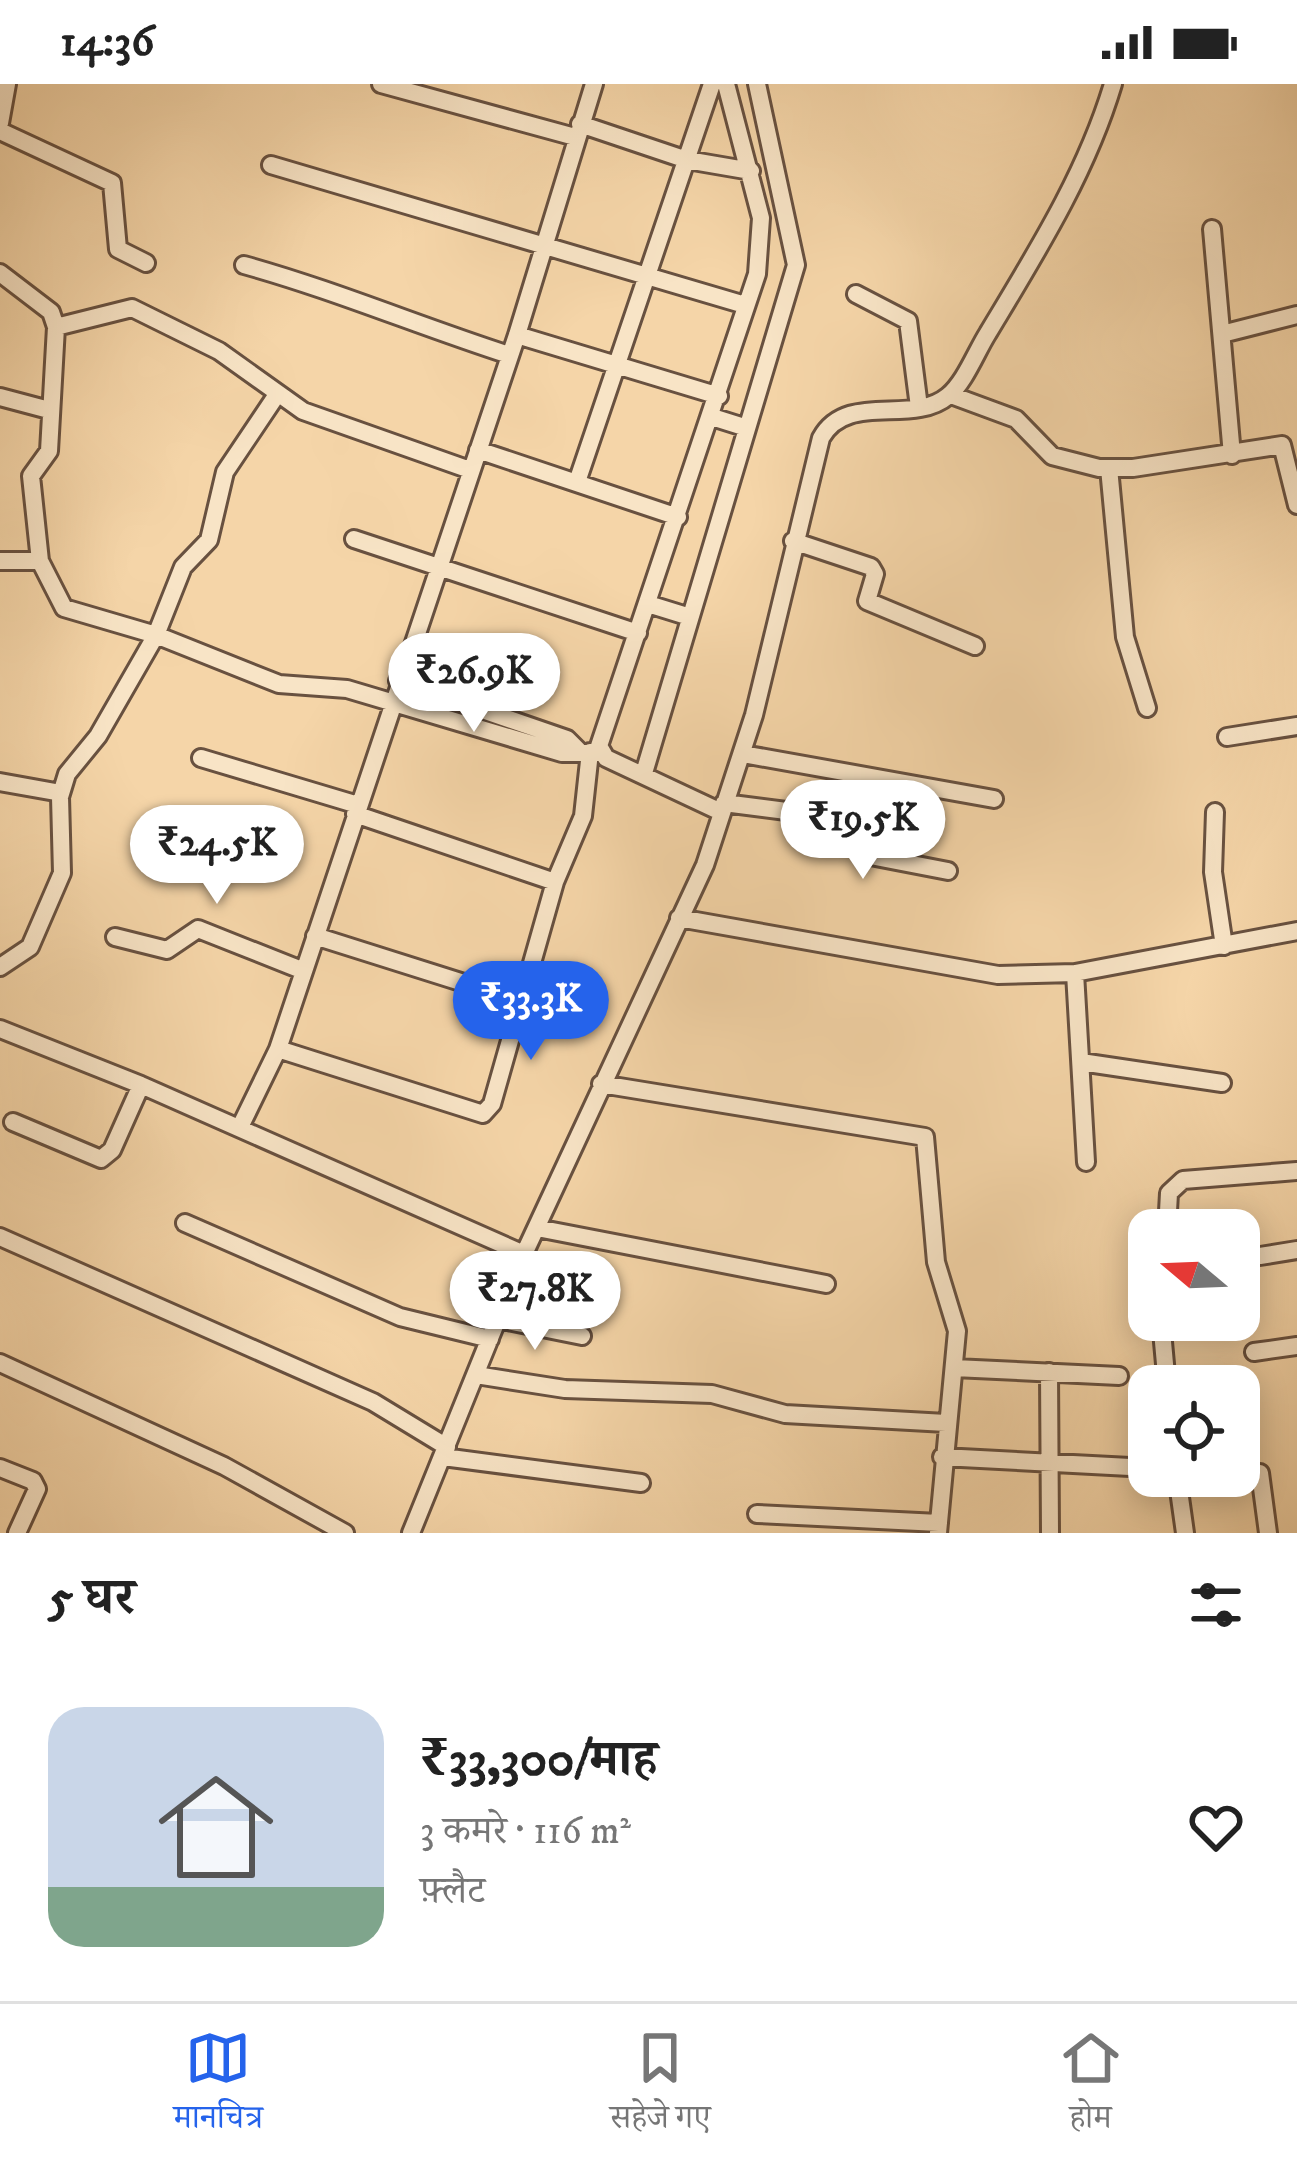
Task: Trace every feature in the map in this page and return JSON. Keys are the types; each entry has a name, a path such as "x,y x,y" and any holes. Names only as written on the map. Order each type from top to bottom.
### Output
{"street":[{"path":"7,84 0,127 112,183 118,249 146,263"},
{"path":"381,84 686,160 751,171"},
{"path":"240,1127 278,1049 435,567 517,334 594,84"},
{"path":"577,482 712,84"},
{"path":"278,1049 483,1114 493,1104 555,882 583,816 589,752 638,633 669,611 729,422 719,396 761,244 751,171 725,84"},
{"path":"644,772 678,517 729,422 796,265 757,84"},
{"path":"411,1533 524,1254 705,865 743,754 793,541 826,428 854,413 919,407 950,394 1055,222 1113,84"},
{"path":"271,165 745,305"},
{"path":"1212,229 1232,455"},
{"path":"244,265 351,296 381,313 509,355"},
{"path":"0,273 51,312 56,327 49,451 31,476 40,562 57,600 71,613 156,635 279,684 325,684 562,753 589,752"},
{"path":"856,294 908,321 919,407"},
{"path":"56,327 132,308 219,351 276,396 334,423 470,470"},
{"path":"1222,334 1297,315"},
{"path":"517,334 719,396"},
{"path":"950,394 1016,418 1052,456 1109,468 1282,446 1297,505"},
{"path":"0,967 30,947 62,873 61,793 156,635 183,567 214,530 225,472 276,396"},
{"path":"0,397 50,410"},
{"path":"478,449 678,517"},
{"path":"1109,468 1125,637 1148,708"},
{"path":"354,539 638,633"},
{"path":"793,541 871,566 875,574 867,601 975,646"},
{"path":"0,561 40,562"},
{"path":"398,681 567,739 723,807 911,827"},
{"path":"1227,737 1297,726"},
{"path":"743,754 994,799"},
{"path":"201,758 555,882"},
{"path":"0,782 61,793"},
{"path":"1215,812 1213,872 1224,946"},
{"path":"862,820 860,854 948,871"},
{"path":"679,918 970,971 1075,973 1297,931"},
{"path":"115,937 167,950 198,929 304,971"},
{"path":"315,936 521,1001"},
{"path":"1075,973 1086,1162"},
{"path":"0,1029 141,1084 524,1254"},
{"path":"1082,1062 1222,1083"},
{"path":"13,1122 101,1159 112,1150 141,1084"},
{"path":"601,1084 925,1137 936,1262 957,1331 939,1528 757,1514"},
{"path":"1170,1209 1174,1184 1297,1171"},
{"path":"185,1222 416,1323 490,1339"},
{"path":"537,1228 826,1284"},
{"path":"0,1237 374,1402 445,1452 641,1483"},
{"path":"1260,1256 1297,1250"},
{"path":"498,1319 582,1336"},
{"path":"1254,1352 1297,1346"},
{"path":"0,1363 345,1533"},
{"path":"954,1368 1119,1376"},
{"path":"1048,1372 1050,1533"},
{"path":"476,1375 565,1389 712,1394 785,1414 946,1423"},
{"path":"942,1457 1128,1468"},
{"path":"0,1468 33,1481 37,1489 17,1533"},
{"path":"1260,1473 1268,1533"},
{"path":"1180,1497 1185,1533"}]}
